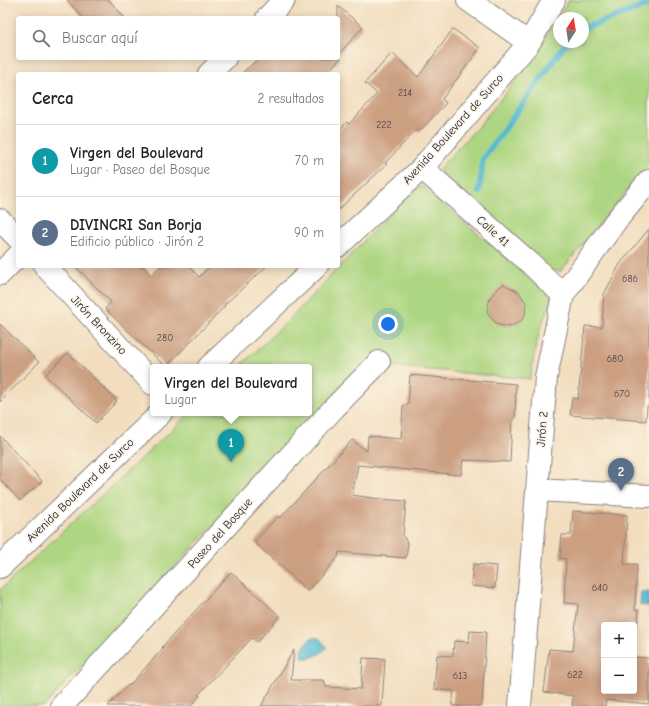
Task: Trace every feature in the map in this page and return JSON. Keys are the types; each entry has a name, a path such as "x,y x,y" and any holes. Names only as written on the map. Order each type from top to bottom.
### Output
{"street":[{"path":"269,16 284,0"},
{"path":"468,0 529,43"},
{"name":"Avenida Boulevard de Surco","path":"340,244 422,168 529,43 554,0"},
{"path":"211,72 223,60"},
{"name":"Calle 41","path":"422,168 563,295"},
{"name":"Jirón 2","path":"520,706 546,377 563,295 615,222 649,181"},
{"path":"0,220 16,236"},
{"path":"0,274 16,258"},
{"name":"Jirón Bronzino","path":"47,268 150,381"},
{"path":"212,364 315,268"},
{"name":"Paseo del Bosque","path":"62,706 334,408 379,362"},
{"name":"Avenida Boulevard de Surco","path":"0,567 158,416"},
{"path":"537,490 649,496"}],"green space":[{"path":"569,0 649,0 649,164 561,271 551,270 438,170 477,128 522,73 553,25 553,48 589,48 589,12 561,12"},
{"path":"415,187 423,187 550,295 553,301 540,329 530,379 365,364 44,706 0,706 0,590 187,416 312,416 312,364 242,364 287,322 338,268 340,268 340,266"}],"water":[{"path":"641,592 649,592 649,606 640,605"},
{"path":"311,638 319,638 327,647 323,652 316,656 303,658 302,649"}],"building":[{"path":"67,0 109,0 123,16 81,16"},
{"path":"338,6 363,27 340,53 340,16 338,16"},
{"path":"453,29 480,48 442,99 446,103 419,132 416,130 385,163 387,164 340,208 340,129 347,122 349,124 377,94 365,83 392,53 418,77"},
{"path":"257,60 339,60 327,72 243,72"},
{"path":"649,229 649,406 647,406 646,421 570,415 572,398 578,399 585,326 602,327 604,294 620,264"},
{"path":"77,268 145,268 151,275 158,268 191,268 199,277 208,268 265,268 224,305 225,306 169,364 163,364 105,309 111,302"},
{"path":"503,284 519,292 526,303 525,315 521,321 510,327 498,325 489,316 487,310 490,297"},
{"path":"0,324 39,362 0,402"},
{"path":"68,353 117,401 96,423 45,375"},
{"path":"410,375 516,384 515,418 512,421 510,462 463,460 461,475 358,465 352,495 406,501 403,536 408,544 406,558 339,552 338,557 308,591 254,542 278,516 280,518 352,440 367,451 368,436 401,439 403,406 408,405"},
{"path":"0,436 42,481 20,501 0,479"},
{"path":"573,511 627,515 624,564 637,564 635,610 639,610 637,626 637,622 601,622 601,694 637,694 637,657 649,658 649,704 606,700 605,706 572,706 573,696 544,692 549,649 573,651 578,604 564,603 566,559 560,558 562,535 571,535"},
{"path":"473,564 497,566 495,588 471,586"},
{"path":"231,572 280,616 257,642 252,638 198,695 200,696 191,706 108,706 128,685 129,686 163,648 162,647"},
{"path":"470,631 486,632 482,706 452,706 454,691 434,689 437,655 453,656 454,641 469,642"},
{"path":"294,650 291,680 324,680 326,687 361,689 363,658 385,659 382,706 261,706"}],"waterway":[{"path":"589,27 649,4"},
{"path":"479,192 483,159 563,48"}],"place":[{"name":"Virgen del Boulevard","path":"231,462"},
{"name":"DIVINCRI San Borja","path":"621,491"}]}
